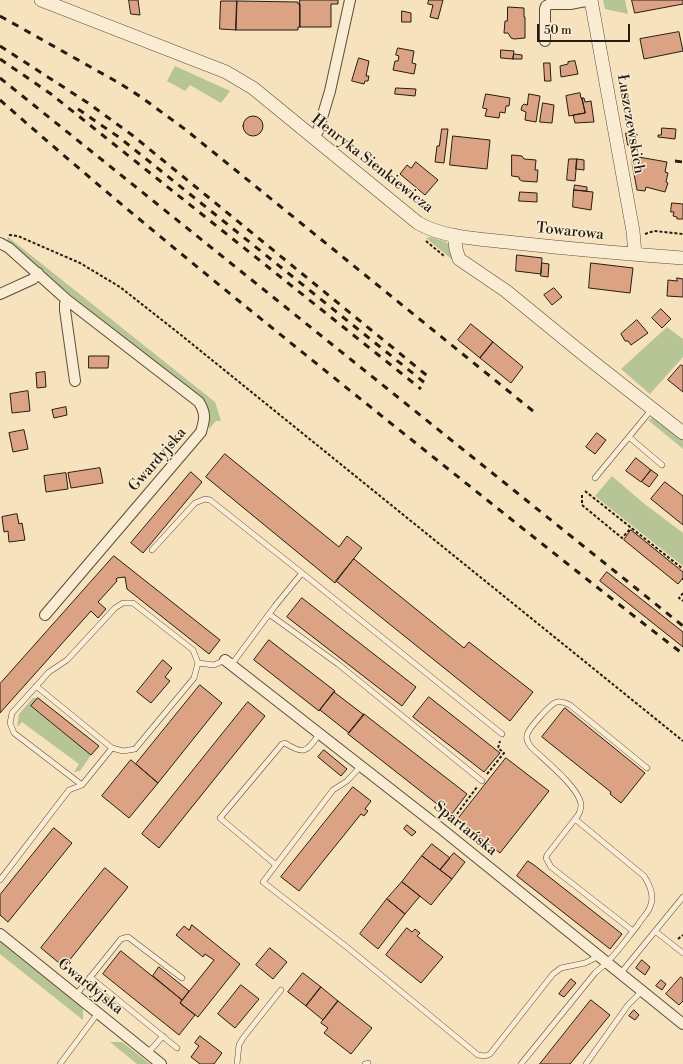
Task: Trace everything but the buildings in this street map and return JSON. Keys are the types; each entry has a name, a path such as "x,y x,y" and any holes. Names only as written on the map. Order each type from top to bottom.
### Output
{"street":[{"name":"Henryka Sienkiewicza","path":"41,0 226,72 253,88 418,223 433,231 454,235"},
{"path":"313,138 318,131 330,91 350,0"},
{"path":"545,41 544,9 546,6 550,4 570,4 591,0"},
{"name":"Łuszczewskich","path":"591,0 633,231 635,254"},
{"path":"454,235 459,259 506,291 683,433"},
{"name":"Towarowa","path":"454,235 571,248 683,258"},
{"name":"Gwardyjska","path":"2,238 9,248 67,300 199,402 204,410 205,419 202,432 45,615"},
{"path":"0,294 33,279 38,274"},
{"path":"67,300 65,310 75,381"},
{"name":"Spartańska","path":"229,662 444,831 683,1024"},
{"name":"Gwardyjska","path":"0,934 161,1064"}],"lane":[{"path":"595,478 653,409"},
{"path":"629,436 662,465"},
{"path":"152,550 195,503 205,499 210,500 502,734"},
{"path":"198,663 214,665 229,662 302,574"},
{"path":"36,686 112,748 123,751 135,749 194,678 198,663 193,650 133,603 123,603 115,608 67,660 49,672 36,686 12,713 10,727 14,733 82,785"},
{"path":"269,614 338,664 482,781"},
{"path":"633,931 547,862 546,858 548,855 580,813 581,804 578,796 570,784 530,747 527,742 527,734 552,704 556,702 563,702 570,705 647,768"},
{"path":"276,865 220,818 282,744 286,743 296,750 302,751 306,749 320,734"},
{"path":"0,880 70,790 82,785 112,748"},
{"path":"361,766 347,781 333,790 263,882 348,948 478,1055 485,1056 490,1054 553,974 561,968 585,963 599,956"},
{"path":"522,1064 595,973 607,963 650,907 652,897 650,884 644,876 575,819"},
{"path":"620,974 683,897"},
{"path":"655,931 683,953"},
{"path":"76,995 121,939 128,937 182,978"},
{"path":"90,977 177,1048"},
{"path":"237,1064 239,1045 243,1038 280,990"},
{"path":"586,1064 628,1006 642,991"},
{"path":"60,1064 98,1013"},
{"path":"148,1054 163,1036"}],"path":[{"path":"2,238 18,236 80,263 120,287 683,741"},
{"path":"585,491 683,568"},
{"path":"582,495 582,505 622,538 631,527"},
{"path":"683,593 679,598 683,601"}],"green space":[{"path":"603,0 625,0 628,14 605,9"},
{"path":"175,66 230,91 221,103 190,85 185,91 167,81"},
{"path":"8,237 215,402 221,421 216,421 209,429 208,410 204,402 197,394 115,331 46,275 7,240"},
{"path":"431,237 446,242 449,245 460,266 426,238"},
{"path":"667,327 683,339 683,357 650,394 621,369"},
{"path":"655,418 683,439 683,449 648,420"},
{"path":"612,476 642,502 683,533 683,566 595,496"},
{"path":"33,698 38,698 31,707 91,755 80,771 74,772 79,764 22,722 17,727 19,714"},
{"path":"0,941 83,1008 83,1020 0,954"},
{"path":"110,1042 122,1042 150,1064 137,1064"}],"railway":[{"path":"0,16 119,83 186,130 533,411"},
{"path":"0,46 88,103 132,135 430,378"},
{"path":"0,59 51,94 421,389"},
{"path":"0,78 683,626"},
{"path":"0,100 95,182 241,303 683,654"},
{"path":"78,109 120,138 425,383"},
{"path":"675,161 683,162"}]}
